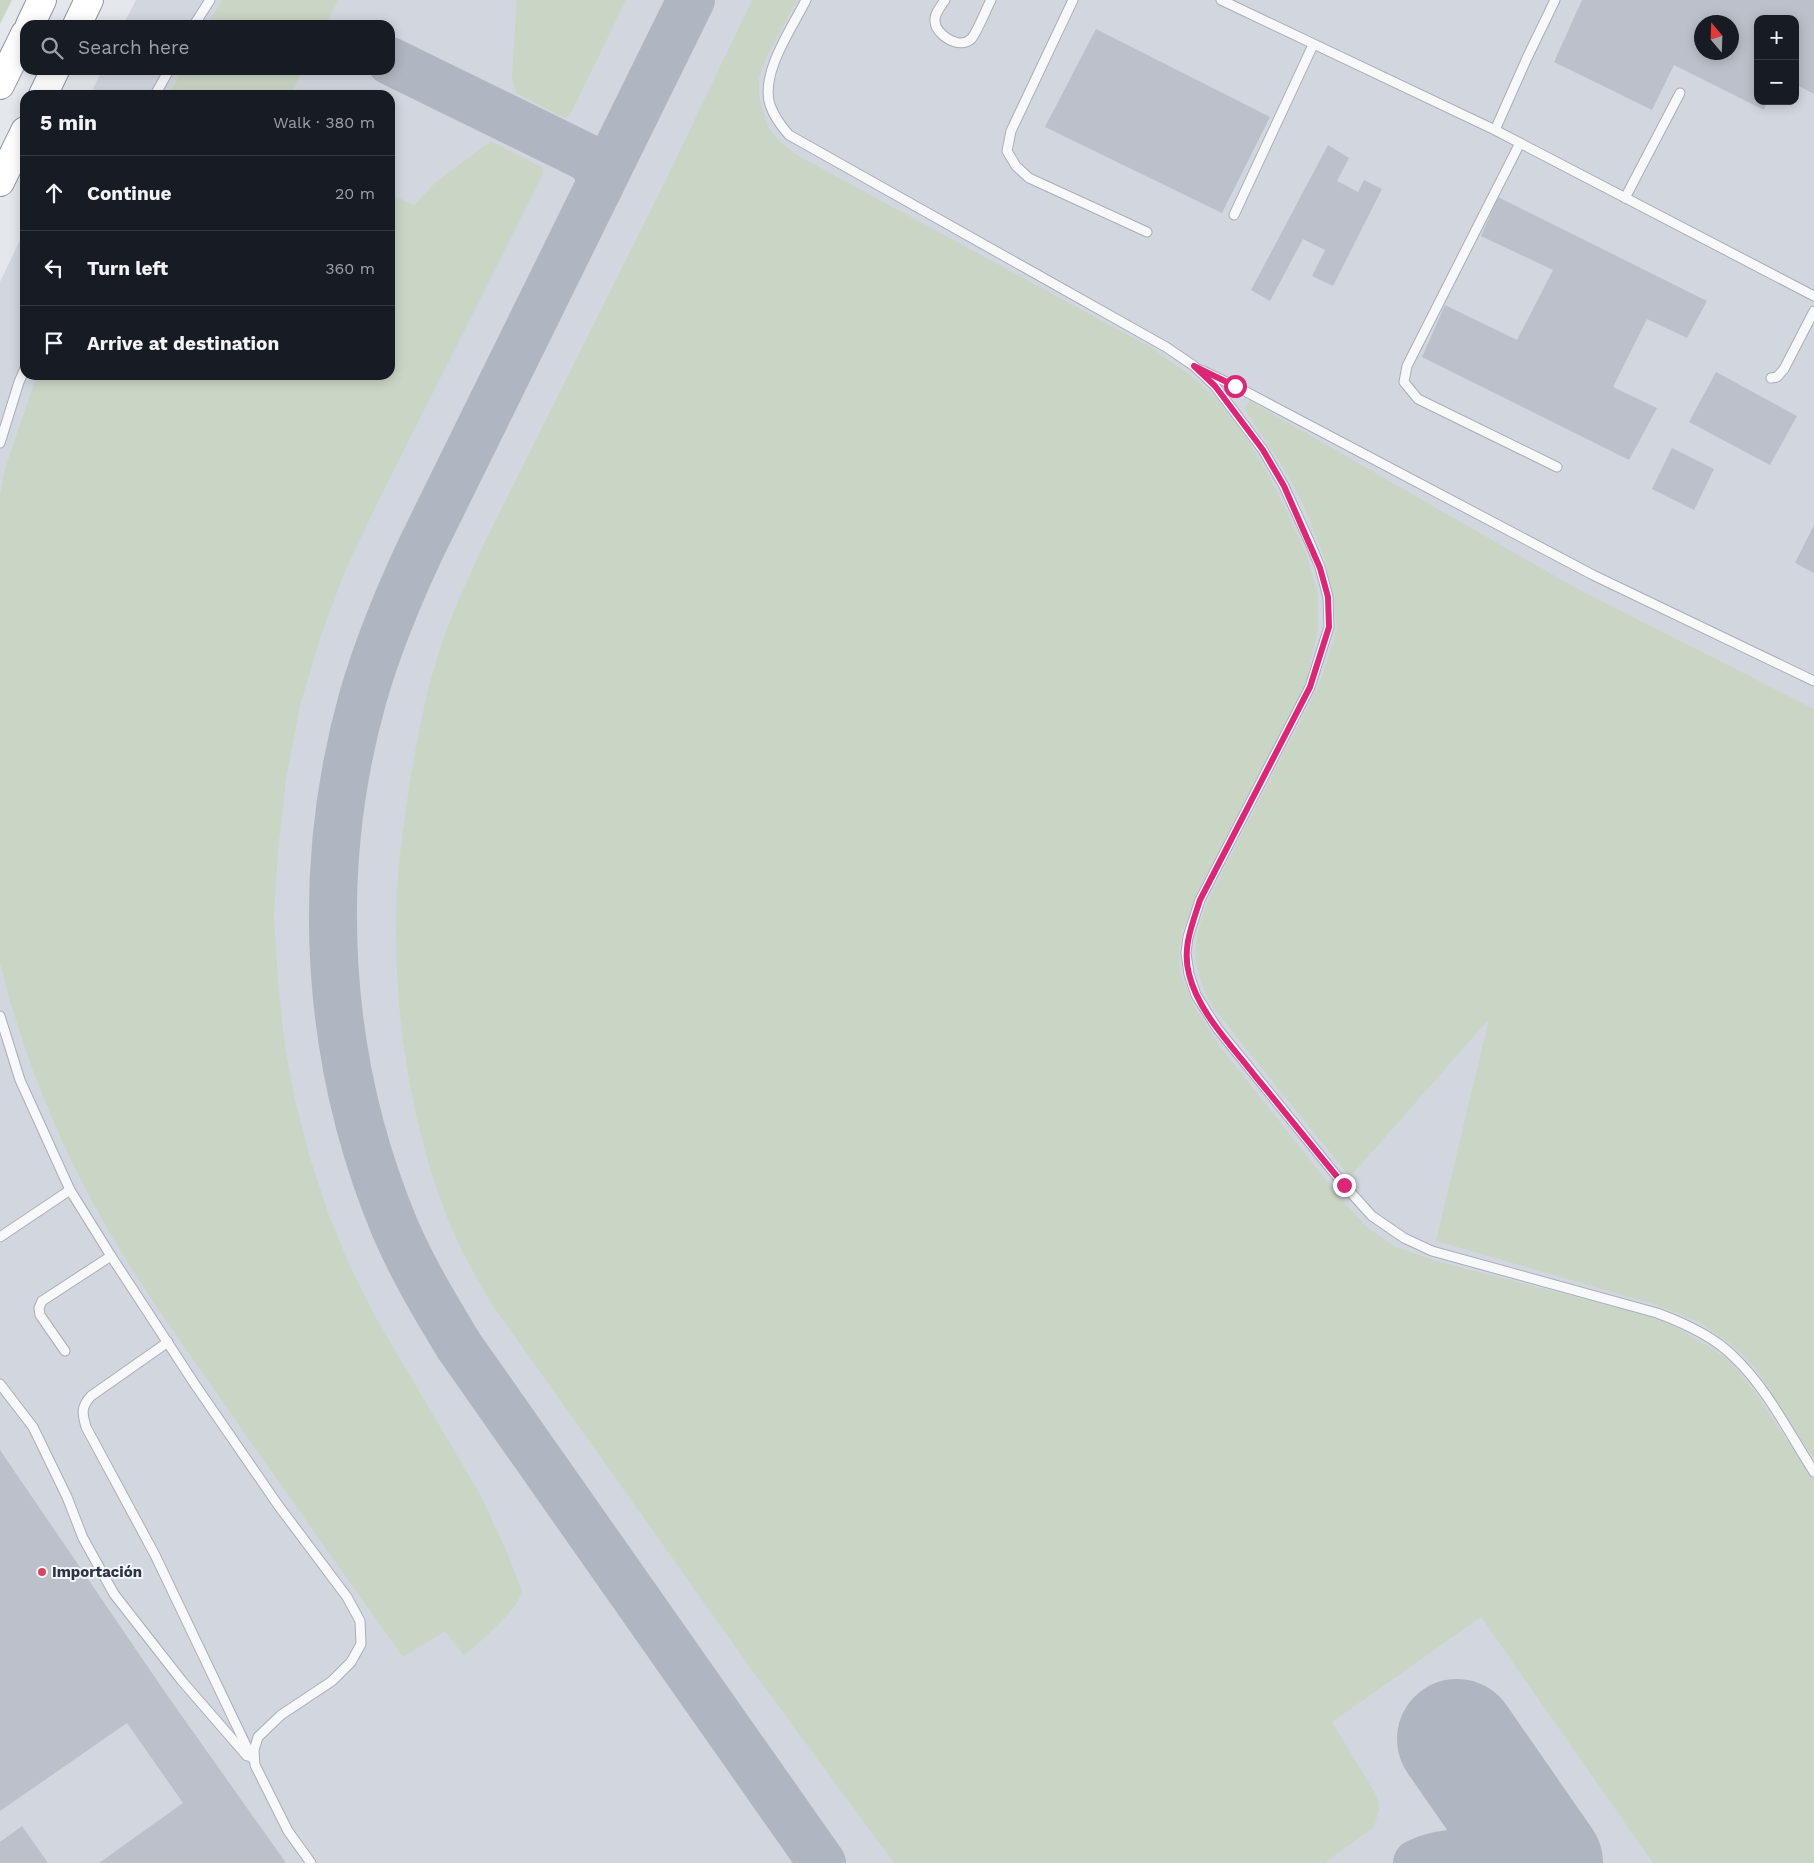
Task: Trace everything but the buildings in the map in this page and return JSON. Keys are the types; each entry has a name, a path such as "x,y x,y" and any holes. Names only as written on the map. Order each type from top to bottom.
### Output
{"highway":[{"path":"32,20 42,0"},
{"path":"79,20 89,0"},
{"path":"0,85 20,44"},
{"path":"45,90 53,75"},
{"path":"0,182 20,141"}],"lane":[{"path":"197,20 210,0"},
{"path":"806,0 776,59 768,86 770,105 778,122 789,135 1158,342 1194,366 1244,390 1593,575 1814,680"},
{"path":"945,0 936,16 936,27 941,34 953,41 963,43 971,39 990,0"},
{"path":"1073,0 1010,131 1007,151 1016,166 1030,178 1147,232"},
{"path":"1221,0 1495,130 1814,296"},
{"path":"1495,130 1555,0"},
{"path":"1234,214 1313,45"},
{"path":"159,90 166,75"},
{"path":"1625,198 1680,93"},
{"path":"1520,143 1407,366 1404,382 1418,399 1557,467"},
{"path":"1771,378 1777,377 1784,369 1814,311"},
{"path":"1194,366 1215,386 1263,450 1284,486 1320,568 1328,597 1329,627 1310,687 1200,900 1188,937 1186,952 1189,974 1196,995 1217,1028 1344,1185 1372,1216 1404,1238 1432,1251 1658,1313 1686,1324 1733,1355 1767,1398 1814,1472"},
{"path":"0,443 20,380"},
{"path":"0,1016 20,1080 70,1190 196,1386 278,1506 347,1597 360,1621 361,1644 351,1662 332,1680 281,1715 258,1737 254,1750 255,1765"},
{"path":"0,1237 70,1190"},
{"path":"65,1350 40,1315 39,1308 42,1301 111,1256"},
{"path":"168,1342 91,1396 83,1404 82,1415 86,1426 155,1555 288,1831 311,1863"},
{"path":"0,1384 33,1427 67,1497 84,1538 114,1594 182,1681 255,1765"}],"shaded area":[{"path":"136,0 1814,0 1814,1863 0,1863 0,282 20,240 20,380 395,380 395,90 92,90 100,75 395,75 395,20 126,20"}],"green space":[{"path":"0,0 12,0 0,24"},
{"path":"222,0 338,0 328,20 210,20"},
{"path":"517,0 626,0 570,115 564,118 516,93 512,78"},
{"path":"752,0 797,0 768,54 759,78 759,95 763,112 769,128 778,140 797,155 1150,347 1189,374 1215,397 1246,438 1264,467 1307,556 1318,595 1318,629 1306,684 1198,890 1183,930 1179,948 1180,973 1195,1008 1221,1048 1342,1200 1367,1227 1394,1246 1436,1261 1653,1317 1681,1330 1733,1364 1758,1397 1814,1480 1814,1863 1653,1863 1481,1617 1332,1722 1378,1798 1379,1809 1374,1827 1324,1863 894,1863 757,1677 493,1306 461,1248 432,1176 413,1101 401,1025 396,948 399,862 405,813 421,721 440,648 480,552 665,182"},
{"path":"179,75 300,75 293,90 172,90"},
{"path":"491,141 542,167 543,174 375,508 345,571 321,635 300,706 286,780 278,849 274,916 278,982 285,1046 295,1100 310,1158 328,1213 350,1266 376,1318 481,1496 522,1590 520,1598 507,1616 464,1656 445,1631 403,1657 191,1356 121,1251 90,1197 62,1141 27,1053 0,963 0,495 5,469 35,380 395,380 395,196 414,205 436,182"},
{"path":"1250,401 1574,587 1814,709 1814,1459 1755,1367 1732,1345 1701,1323 1654,1304 1436,1241 1489,1019 1350,1177 1214,1009 1200,979 1197,965 1197,939 1204,911 1319,685 1337,629 1334,602 1325,559 1305,509 1286,472 1244,408"}],"taxiway":[{"path":"691,0 421,548 396,603 382,640 363,697 347,763 337,830 333,897 334,965 341,1032 354,1099 372,1164 395,1228 417,1274 459,1346 822,1863"},
{"path":"395,63 586,157 598,171 598,189"},
{"path":"1417,1863 1429,1858 1454,1853 1494,1856 1518,1863"}],"runway":[{"path":"1457,1739 1543,1863"}],"place":[{"name":"Importación","path":"42,1572"}],"route":[{"path":"1235,386 1194,366 1215,386 1263,450 1284,486 1320,568 1328,597 1329,627 1310,687 1200,900 1188,937 1186,952 1189,974 1196,995 1217,1028 1344,1185"}]}
